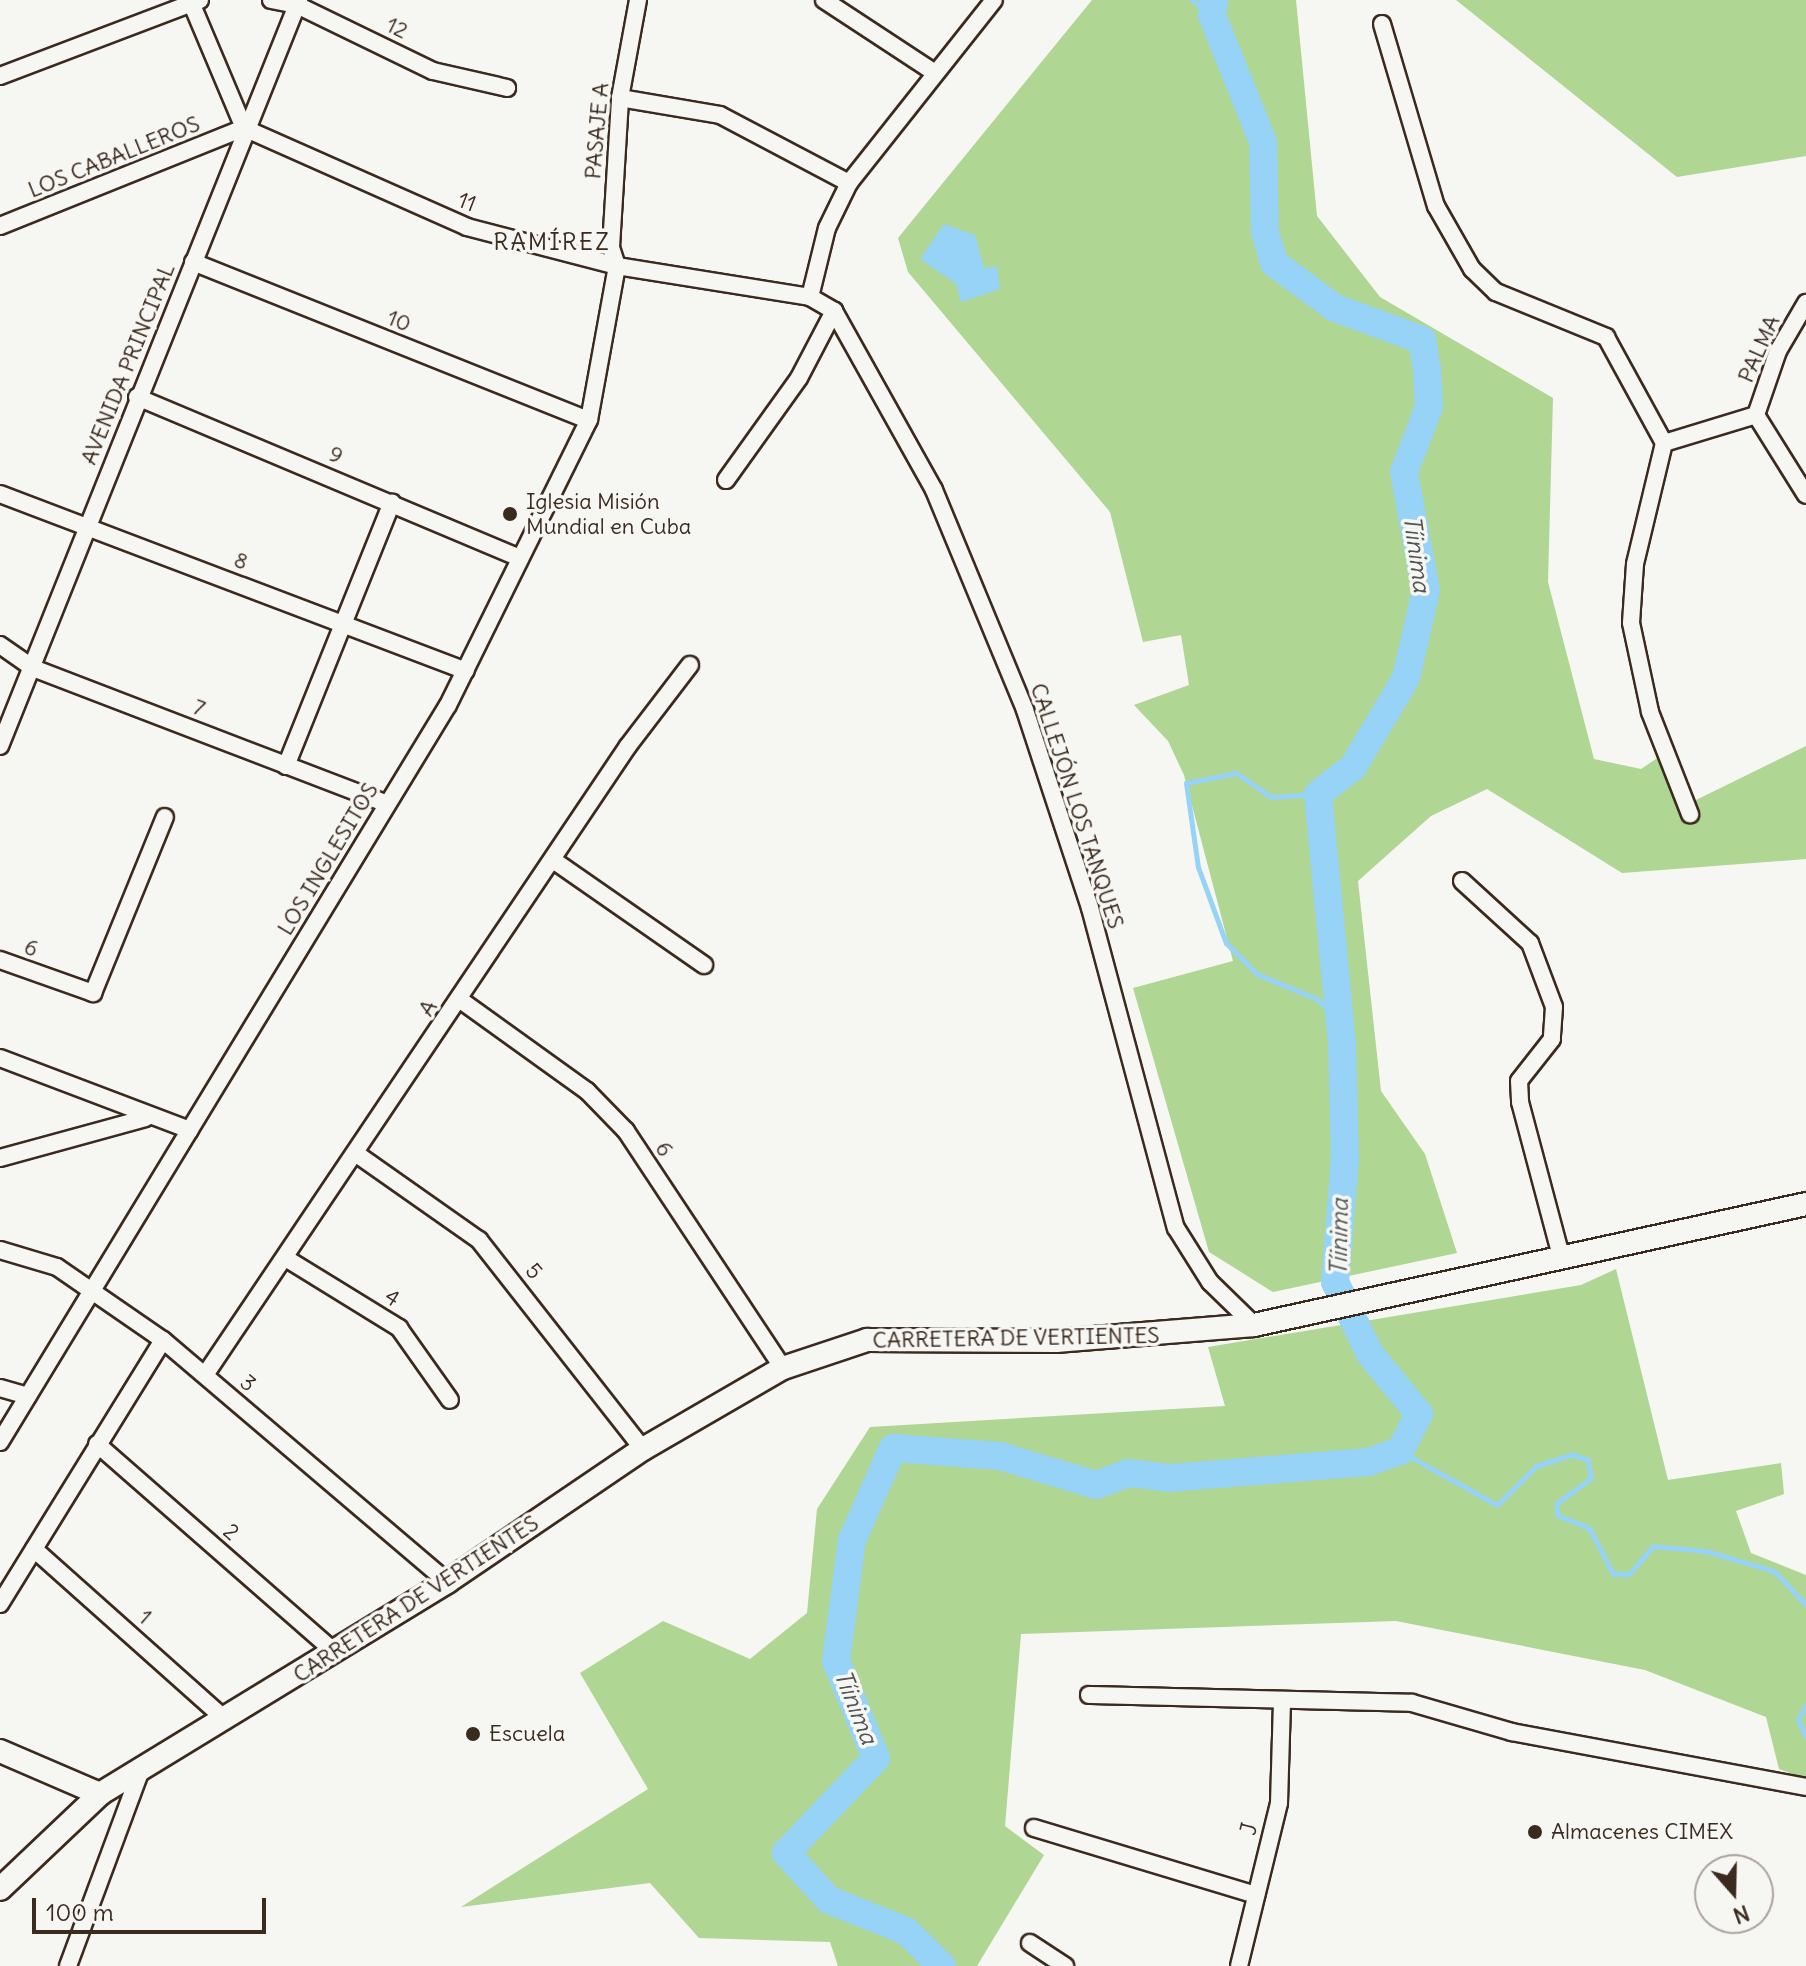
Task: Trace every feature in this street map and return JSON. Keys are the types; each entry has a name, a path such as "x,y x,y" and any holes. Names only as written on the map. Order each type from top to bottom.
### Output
{"main road":[{"name":"CARRETERA DE VERTIENTES","path":"0,1889 100,1794 336,1653 643,1449 783,1368 867,1340 1056,1341 1254,1325 1806,1204"},
{"path":"0,1751 100,1794"}],"street":[{"name":"12","path":"271,0 298,2 433,71 507,88"},
{"name":"PASAJE A","path":"617,266 611,247 620,98 638,0"},
{"path":"824,0 935,73"},
{"path":"810,297 827,228 849,183 994,0"},
{"path":"0,76 194,1 244,128"},
{"name":"AVENIDA PRINCIPAL","path":"0,746 244,128 298,2"},
{"path":"1382,24 1436,206 1472,269 1496,292 1606,337 1664,443 1635,564 1631,623 1650,712 1690,814"},
{"path":"620,98 720,115 849,183"},
{"name":"LOS CABALLEROS","path":"0,226 244,128"},
{"name":"11","path":"244,128 467,227 617,266 810,297 831,309"},
{"name":"10","path":"193,262 589,420"},
{"name":"LOS INGLESITOS","path":"0,1442 465,671 518,557 589,420 617,266"},
{"name":"PALMA","path":"1806,303 1778,351 1756,415 1806,495"},
{"path":"726,480 799,378 831,309"},
{"name":"CALLEJÓN LOS TANQUES","path":"831,309 934,490 1025,710 1090,908 1176,1228 1210,1282 1254,1325"},
{"name":"9","path":"137,397 518,557"},
{"path":"1664,443 1756,415"},
{"name":"8","path":"0,494 87,524 465,671"},
{"path":"286,766 392,502"},
{"name":"7","path":"0,645 33,668 387,804"},
{"name":"A","path":"205,1375 358,1155 553,860 690,665"},
{"name":"6","path":"0,960 93,993 165,817"},
{"path":"553,860 704,965"},
{"path":"1462,881 1530,943 1554,1007 1552,1039 1519,1081 1520,1102 1561,1256"},
{"name":"6","path":"459,999 587,1091 626,1131 783,1368"},
{"path":"0,1058 146,1118 190,1130"},
{"path":"0,1158 146,1118"},
{"name":"5","path":"358,1155 479,1240 643,1449"},
{"name":"3","path":"0,1250 57,1267 163,1340 447,1582"},
{"name":"4","path":"287,1259 399,1328 450,1400"},
{"path":"0,1604 163,1340"},
{"path":"0,1388 28,1396"},
{"name":"2","path":"97,1444 336,1653"},
{"name":"1","path":"34,1549 226,1720"},
{"path":"1089,1695 1412,1703 1512,1732 1806,1787"},
{"name":"J","path":"1239,1966 1279,1803 1282,1700"},
{"path":"69,1966 141,1770"},
{"path":"1034,1828 1256,1895"},
{"path":"1030,1943 1065,1966"}],"green space":[{"path":"1092,0 1296,0 1317,216 1380,297 1553,398 1548,582 1594,759 1641,769 1668,751 1694,801 1806,746 1806,859 1622,873 1487,789 1431,816 1358,881 1381,1091 1425,1154 1457,1253 1273,1292 1209,1252 1133,988 1233,961 1184,775 1168,741 1134,705 1189,685 1181,635 1143,642 1110,512 908,272 898,238"},
{"path":"1456,0 1806,0 1806,156 1677,177"},
{"path":"1616,1269 1668,1480 1781,1463 1784,1494 1736,1511 1751,1553 1806,1575 1806,1779 1779,1769 1766,1717 1645,1670 1396,1621 1021,1634 1005,1826 1044,1855 977,1966 838,1966 830,1942 699,1938 650,1883 461,1907 648,1789 580,1673 663,1621 750,1659 807,1613 817,1509 870,1427 1225,1406 1208,1347 1581,1285"}],"water":[{"path":"944,224 975,235 984,268 997,266 1000,289 961,302 956,284 920,259"}],"waterway":[{"name":"Tíinima","path":"1192,0 1212,15"},
{"name":"Tíinima","path":"942,1966 906,1931 829,1900 786,1853 876,1758 836,1661 852,1540 893,1448 1000,1456 1096,1485 1129,1473 1169,1478 1368,1462 1400,1451 1419,1414 1370,1354 1335,1282 1345,1159 1342,1044 1318,794 1353,767 1406,678 1426,591 1404,472 1429,407 1427,370 1422,340 1335,308 1274,263 1265,232 1263,142 1212,15 1214,0"},
{"path":"1318,794 1271,797 1236,773 1186,783 1198,867 1226,943 1257,974 1317,999 1336,1019"},
{"path":"1400,1451 1497,1505 1536,1466 1572,1454 1588,1460 1591,1478 1557,1503 1557,1515 1589,1528 1613,1574 1629,1574 1653,1546 1706,1551 1774,1571 1806,1605"},
{"path":"1806,1705 1798,1720 1806,1737"}],"place":[{"name":"Iglesia Misión Mundial en Cuba","path":"510,514"},
{"name":"Escuela","path":"473,1734"},
{"name":"Almacenes CIMEX","path":"1535,1832"}],"district":[{"name":"RAMÍREZ","path":"552,242"}]}
